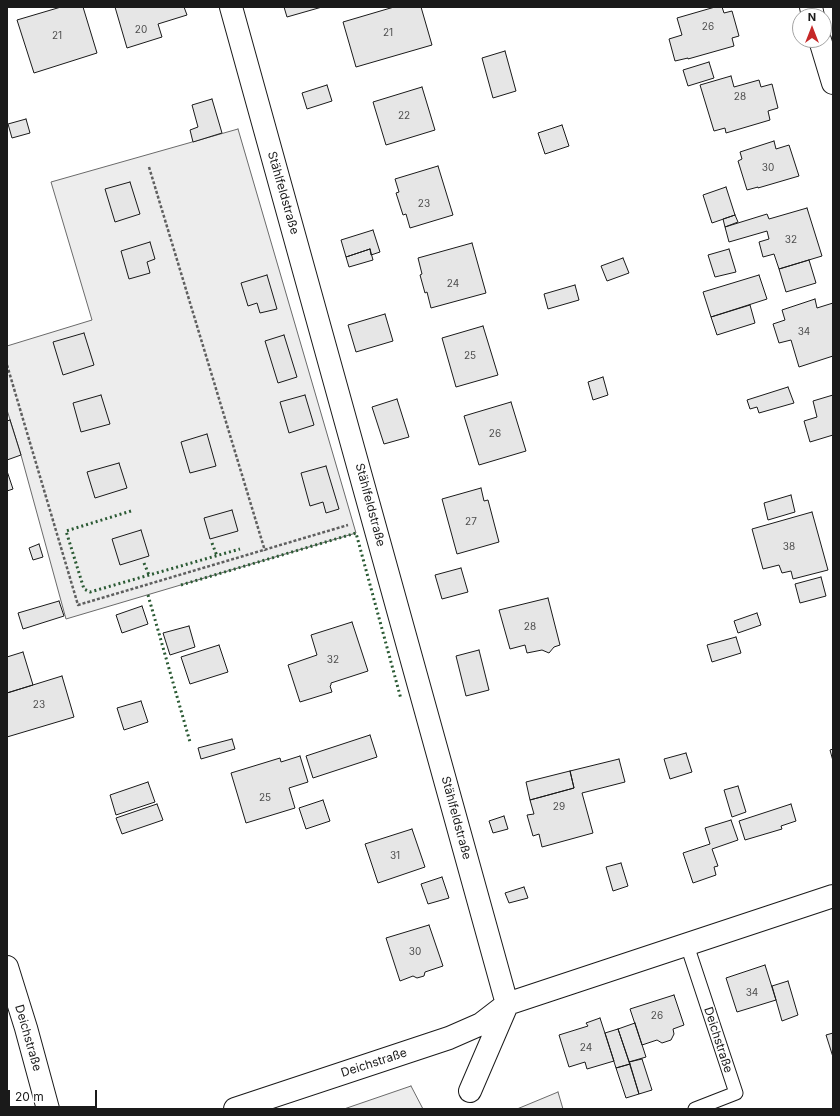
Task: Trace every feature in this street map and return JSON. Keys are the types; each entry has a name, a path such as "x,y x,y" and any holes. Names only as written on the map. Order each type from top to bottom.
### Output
{"street":[{"name":"Stählfeldstraße","path":"231,7 374,519 507,1004"},
{"path":"822,48 833,83"},
{"name":"Deichstraße","path":"235,1109 449,1038 481,1024 507,1004 833,896"},
{"name":"Deichstraße","path":"7,967 26,1028 48,1109"},
{"path":"470,1091 507,1004"}],"lane":[{"name":"Deichstraße","path":"687,945 736,1093 695,1109"}],"path":[{"path":"149,167 265,551"},
{"path":"7,365 78,606 374,519"}],"shaded area":[{"path":"238,129 356,533 66,619 21,455 7,410 7,346 92,320 51,182"},
{"path":"411,1086 423,1109 344,1109"},
{"path":"558,1092 563,1109 517,1109"}],"building":[{"path":"61,7 83,7 97,53 34,73 17,20"},
{"path":"115,7 184,7 187,15 158,24 162,37 127,48"},
{"path":"284,7 322,7 287,17"},
{"path":"394,7 421,7 432,45 356,67 343,22"},
{"path":"715,7 722,7 724,13 732,11 739,36 732,38 734,46 688,59 675,61 669,39 682,35 677,18"},
{"path":"505,51 516,91 493,98 482,58"},
{"path":"709,62 714,78 688,86 683,70"},
{"path":"731,76 734,87 759,80 761,87 772,84 778,108 768,111 770,120 726,133 725,128 714,131 700,85"},
{"path":"327,85 332,101 307,109 302,93"},
{"path":"422,87 435,130 386,145 373,102"},
{"path":"212,99 222,133 193,142 190,130 198,127 192,105"},
{"path":"26,119 30,133 12,138 8,124"},
{"path":"562,125 569,146 545,154 538,133"},
{"path":"774,141 776,149 789,145 799,176 747,190 738,161 742,159 740,152"},
{"path":"438,166 453,215 410,228 406,214 403,215 396,193 399,192 395,179"},
{"path":"130,182 140,214 115,222 105,189"},
{"path":"726,187 735,215 712,223 703,195"},
{"path":"807,208 822,256 779,269 774,254 763,257 759,242 769,239 767,231 729,242 725,227 767,214 769,219"},
{"path":"735,215 738,222 725,227 723,219"},
{"path":"373,230 380,252 371,255 370,249 346,257 341,240"},
{"path":"150,242 155,259 147,262 150,273 129,279 121,251"},
{"path":"472,243 486,293 431,308 427,292 425,293 420,275 422,274 418,258"},
{"path":"370,249 373,260 349,267 346,257"},
{"path":"729,249 736,272 715,277 708,255"},
{"path":"623,258 629,273 607,281 601,266"},
{"path":"809,260 816,283 786,292 779,269"},
{"path":"267,275 277,309 260,313 257,303 248,306 241,283"},
{"path":"759,275 767,299 711,317 703,292"},
{"path":"575,285 579,300 548,309 544,294"},
{"path":"815,299 817,308 833,303 833,356 799,367 791,340 779,343 773,324 785,320 782,310"},
{"path":"750,305 755,323 717,335 711,317"},
{"path":"385,314 393,341 356,352 348,325"},
{"path":"483,326 498,375 456,387 442,338"},
{"path":"84,333 94,365 63,375 53,342"},
{"path":"284,335 297,377 278,383 265,341"},
{"path":"603,377 608,395 593,400 588,382"},
{"path":"788,387 794,403 759,413 757,407 750,409 747,400"},
{"path":"101,395 110,424 81,432 73,403"},
{"path":"305,395 314,425 289,433 280,402"},
{"path":"833,395 833,435 810,442 804,421 817,417 813,401"},
{"path":"397,399 409,437 384,444 372,407"},
{"path":"511,402 526,451 479,465 464,416"},
{"path":"10,420 21,455 7,460 7,421"},
{"path":"207,434 216,466 190,473 181,442"},
{"path":"119,463 127,488 95,498 87,472"},
{"path":"326,466 339,509 326,513 323,502 310,506 301,473"},
{"path":"7,471 13,489 7,491"},
{"path":"481,488 484,501 488,500 499,542 457,554 442,499"},
{"path":"791,495 795,512 768,520 764,503"},
{"path":"232,510 238,531 210,539 204,518"},
{"path":"812,512 828,570 793,579 791,571 782,573 779,565 763,569 752,529"},
{"path":"141,530 149,556 120,565 112,539"},
{"path":"39,544 43,557 33,560 29,548"},
{"path":"461,568 468,592 442,599 435,575"},
{"path":"821,577 826,596 800,603 795,584"},
{"path":"548,598 560,645 554,647 549,653 542,650 527,653 525,645 510,649 499,610"},
{"path":"59,601 64,616 23,629 18,613"},
{"path":"142,606 148,624 122,633 116,615"},
{"path":"757,613 761,625 738,633 734,621"},
{"path":"352,622 368,671 331,683 330,686 332,692 300,702 288,665 317,655 311,635"},
{"path":"189,626 195,647 170,655 163,633"},
{"path":"736,637 741,653 712,662 707,645"},
{"path":"219,645 228,672 190,684 181,657"},
{"path":"479,650 489,690 466,696 456,656"},
{"path":"23,652 33,685 7,693 7,657"},
{"path":"62,676 74,717 7,737 7,693"},
{"path":"141,701 148,722 124,730 117,708"},
{"path":"370,735 377,757 313,778 306,756"},
{"path":"232,739 235,749 201,759 198,748"},
{"path":"833,749 833,761 830,750"},
{"path":"686,753 692,772 670,779 664,759"},
{"path":"300,756 308,782 289,788 295,808 246,823 231,773 280,758 281,762"},
{"path":"619,759 625,782 582,793 593,833 542,847 539,834 533,836 527,815 534,814 530,800 574,788 570,771"},
{"path":"570,771 574,788 530,800 526,782"},
{"path":"148,782 155,802 116,815 110,795"},
{"path":"738,786 746,812 732,817 724,790"},
{"path":"323,800 330,821 306,829 299,808"},
{"path":"157,804 163,820 122,834 116,818"},
{"path":"791,804 796,821 781,826 782,829 745,840 739,821"},
{"path":"504,816 508,829 493,833 489,821"},
{"path":"731,820 738,840 712,849 718,866 714,867 716,875 693,883 683,853 710,844 705,828"},
{"path":"412,829 425,867 378,883 365,844"},
{"path":"621,863 628,886 613,891 606,867"},
{"path":"442,877 449,898 428,904 421,884"},
{"path":"524,887 528,898 509,903 505,893"},
{"path":"429,925 443,966 425,972 424,976 417,978 413,976 400,981 386,938"},
{"path":"765,965 776,1000 737,1012 726,978"},
{"path":"788,981 798,1015 782,1021 772,986"},
{"path":"674,995 684,1025 673,1029 674,1034 671,1040 662,1043 657,1040 642,1045 630,1009"},
{"path":"600,1018 614,1061 587,1069 585,1062 569,1067 559,1035 588,1026 586,1023"},
{"path":"635,1023 646,1057 629,1062 618,1029"},
{"path":"618,1029 630,1064 616,1068 605,1033"},
{"path":"833,1033 833,1057 826,1035"},
{"path":"642,1059 652,1090 639,1094 629,1062"},
{"path":"630,1064 639,1094 626,1098 616,1068"}],"hedge":[{"path":"131,511 66,531 84,589 90,592 240,549"},
{"path":"181,585 356,533 401,699"},
{"path":"212,543 217,556"},
{"path":"144,563 149,575"},
{"path":"148,595 190,742"}]}
